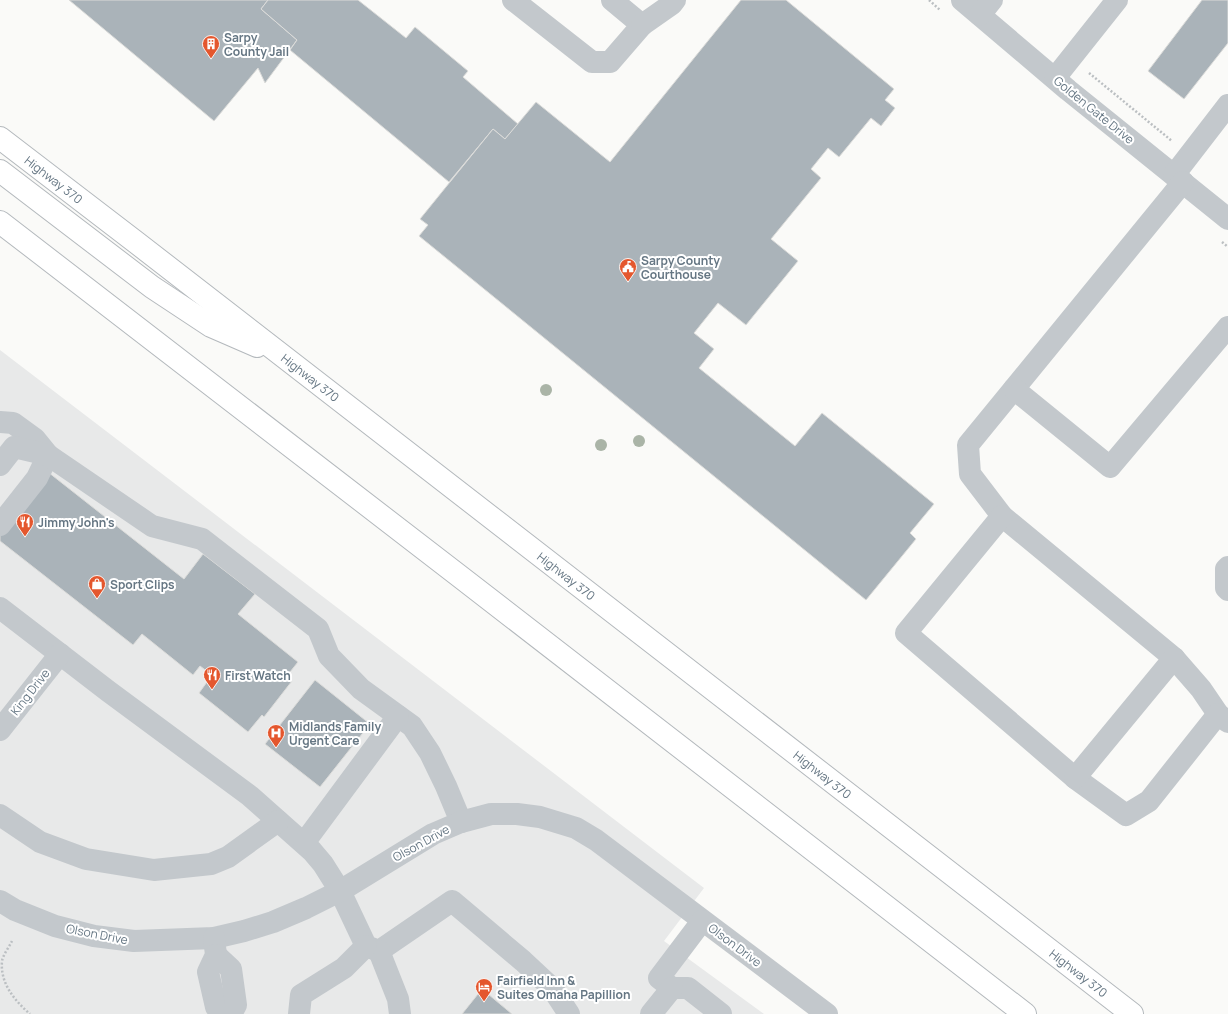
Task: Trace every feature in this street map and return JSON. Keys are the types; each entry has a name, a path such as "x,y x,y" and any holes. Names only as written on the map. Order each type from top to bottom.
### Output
{"highway":[{"name":"Highway 370","path":"0,138 1132,1014"},
{"path":"0,171 152,287 210,326 287,359"},
{"path":"0,222 1025,1014"}],"street":[{"path":"612,0 642,25"},
{"path":"527,4 592,62 610,62 642,25 676,0"},
{"name":"Golden Gate Drive","path":"962,0 986,7 1055,78 1228,219"},
{"path":"1055,78 1117,0"},
{"path":"1002,516 906,633 1076,778 1126,815 1149,801 1223,718 1201,689 1174,658 1002,516 970,474 968,445 1014,389 1178,178 1189,155 1228,105"},
{"path":"1014,389 1110,467 1228,327"},
{"path":"0,422 13,423 35,439 48,455 152,526 202,539 318,629 329,656 361,689 412,726 430,752 461,822"},
{"path":"0,465 14,447 48,455"},
{"path":"0,525 37,478 48,455"},
{"path":"1228,567 1226,569 1226,588 1228,590"},
{"path":"0,608 108,691 250,796 312,851 323,864 340,891 373,948 398,998 400,1014"},
{"name":"King Drive","path":"0,730 60,654"},
{"path":"1076,778 1174,658"},
{"path":"304,843 398,716"},
{"name":"Olson Drive","path":"0,901 15,910 55,926 94,936 134,941 215,946 244,931 273,922 340,891 433,834 461,822 491,814 517,814 540,817 576,828 596,840 827,1014"},
{"path":"0,815 40,842 86,859 154,870 211,864 228,857 278,821"},
{"path":"299,1014 300,994 452,901 523,960 552,988 569,1014"},
{"path":"702,921 659,978 672,988 688,988 721,1014"},
{"path":"215,946 208,972 216,1006 222,1014"},
{"path":"215,946 231,969 236,1005 231,1014"},
{"path":"652,1014 672,988"}],"path":[{"path":"1071,58 1189,155"},
{"path":"12,941 2,960 2,977 9,992 19,1005 30,1014"}],"shaded area":[{"path":"0,350 704,888 664,941 764,1014 0,1014"}],"building":[{"name":"Sarpy County Jail","path":"69,0 268,0 261,9 297,40 265,83 258,68 214,121"},
{"path":"268,0 358,0 406,38 415,27 468,71 463,77 518,124 505,139 493,129 449,182 290,50 297,40 261,9"},
{"name":"Sarpy County Courthouse","path":"741,0 786,0 894,89 885,100 895,108 881,126 871,118 839,157 828,148 811,169 821,178 771,239 798,261 746,325 718,303 694,333 714,349 699,368 795,446 822,413 934,504 910,533 916,539 866,600 419,236 428,225 420,219 493,129 505,139 536,102 610,162"},
{"path":"1202,0 1228,0 1228,43 1184,99 1148,71"},
{"path":"48,472 184,579 203,554 255,594 238,614 298,662 286,677 292,681 264,717 262,715 248,732 199,693 212,675 200,666 193,675 142,634 133,645 0,541 0,534"},
{"path":"315,680 370,724 320,787 265,744"},
{"name":"Fairfield Inn & Suites Omaha Papillion","path":"482,989 512,1014 462,1014"}],"place":[{"name":"Sarpy County Jail","path":"211,59"},
{"name":"Sarpy County Courthouse","path":"628,282"},
{"name":"Jimmy John's","path":"25,537"},
{"name":"Sport Clips","path":"97,599"},
{"name":"First Watch","path":"212,690"},
{"name":"Midlands Family Urgent Care","path":"276,748"},
{"name":"Fairfield Inn & Suites Omaha Papillion","path":"484,1002"}]}
